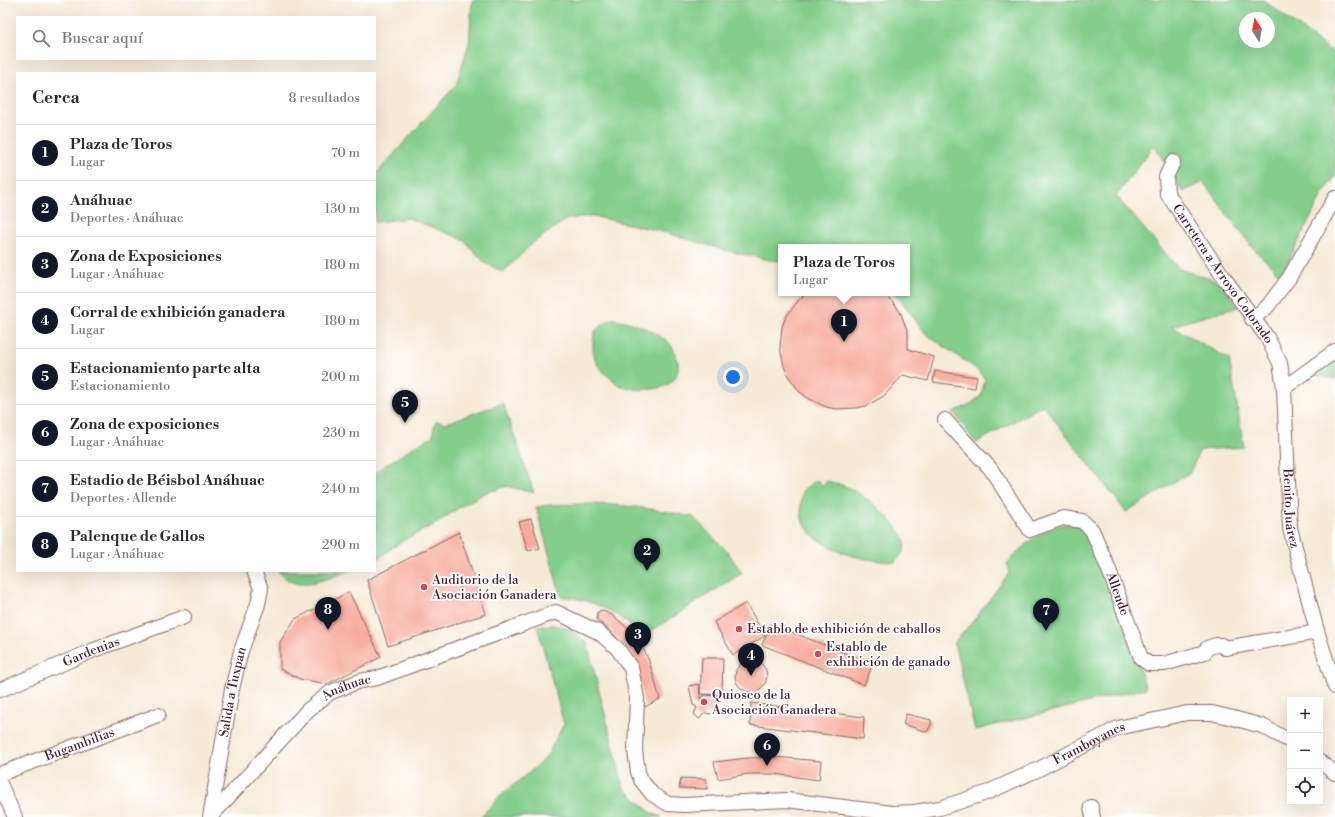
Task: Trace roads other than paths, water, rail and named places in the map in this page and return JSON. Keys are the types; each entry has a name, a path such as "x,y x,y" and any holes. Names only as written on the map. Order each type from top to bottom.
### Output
{"street":[{"name":"Carretera a Arroyo Colorado","path":"1173,162 1166,177 1167,193 1252,319 1266,337 1280,363 1284,388"},
{"path":"1252,319 1267,307 1289,278 1335,198"},
{"path":"1284,388 1335,351"},
{"name":"Benito Juárez","path":"1284,388 1290,528 1317,631 1335,686"},
{"name":"Allende","path":"945,420 990,468 1030,530 1063,518 1082,521 1092,530 1110,570 1141,658 1149,664 1164,664 1205,652 1207,648 1216,645 1221,645 1225,648 1317,631"},
{"name":"Salida a Tuxpan","path":"210,816 232,689 241,651 258,604 261,589 254,572"},
{"name":"Anáhuac","path":"210,816 308,710 331,692 360,681 377,678 556,612 598,632 617,648 630,668 637,698 635,751 638,772 641,780 652,794 668,804 684,805 788,800 893,815"},
{"name":"Gardenias","path":"0,690 94,650 184,617"},
{"name":"Framboyanes","path":"893,815 927,810 965,801 982,795 1039,769 1118,728 1175,715 1187,713 1212,713 1262,726 1287,739"},
{"name":"Bugambilias","path":"0,774 158,715"},
{"path":"1323,764 1335,774"},
{"path":"0,784 15,817"}],"place":[{"name":"Plaza de Toros","path":"844,342"},
{"name":"Estacionamiento parte alta","path":"405,423"},
{"name":"Anáhuac","path":"647,571"},
{"name":"Auditorio de la Asociación Ganadera","path":"424,587"},
{"name":"Establo de exhibición de caballos","path":"739,629"},
{"name":"Palenque de Gallos","path":"328,630"},
{"name":"Estadio de Béisbol Anáhuac","path":"1046,631"},
{"name":"Establo de exhibición de ganado","path":"818,654"},
{"name":"Zona de Exposiciones","path":"638,655"},
{"name":"Corral de exhibición ganadera","path":"751,676"},
{"name":"Quiosco de la Asociación Ganadera","path":"704,702"},
{"name":"Zona de exposiciones","path":"767,766"}]}
